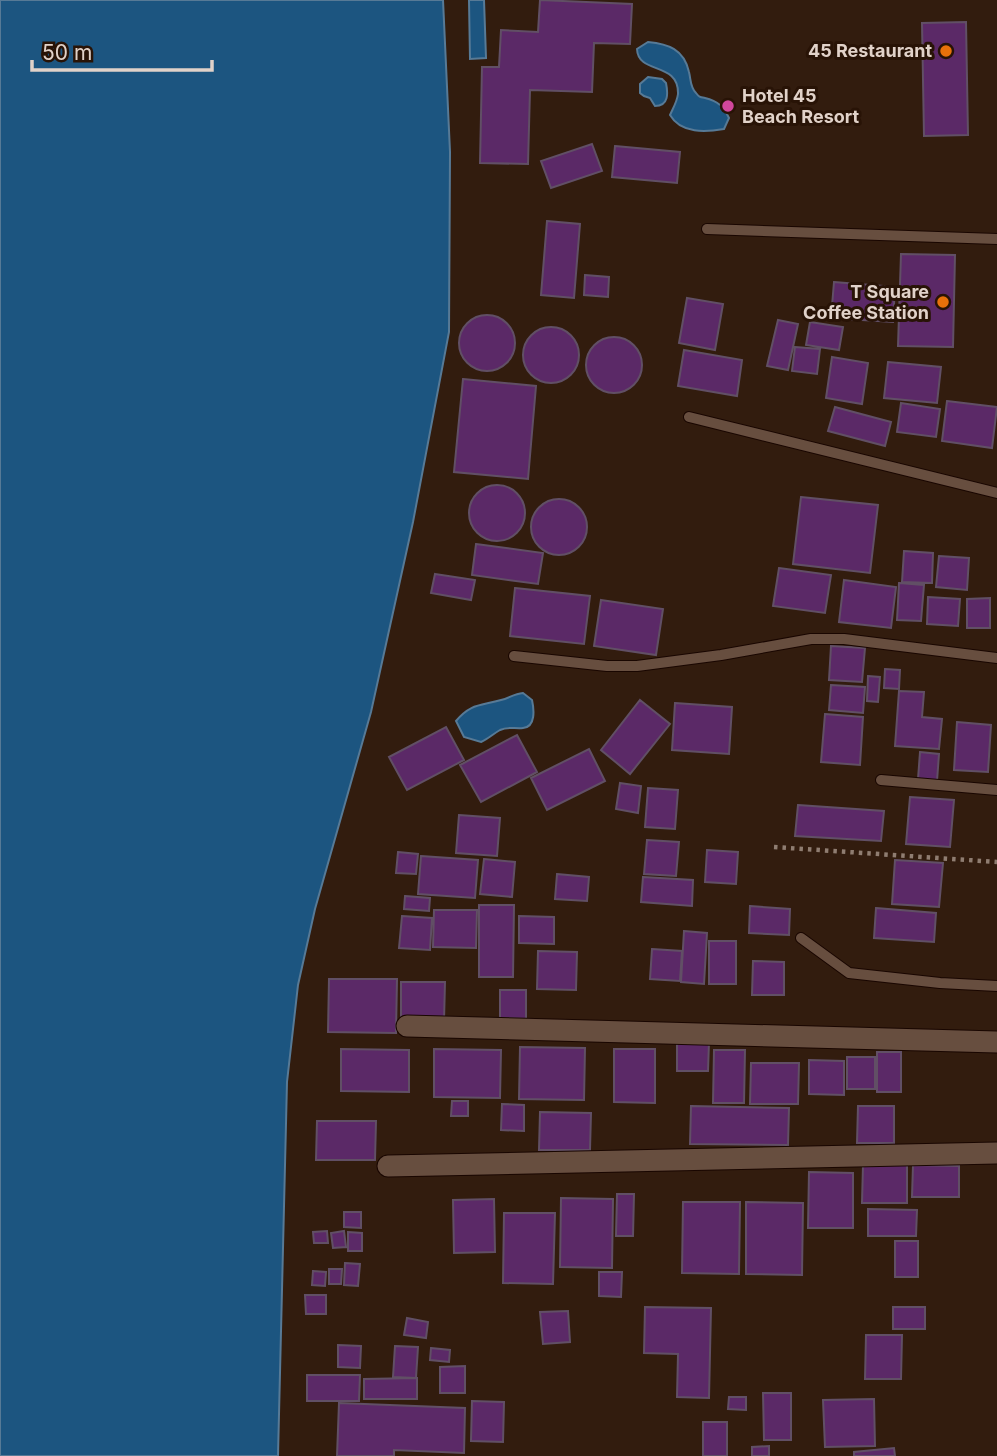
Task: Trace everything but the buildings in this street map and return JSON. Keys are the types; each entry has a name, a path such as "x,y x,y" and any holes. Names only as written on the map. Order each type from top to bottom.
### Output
{"street":[{"path":"407,1026 997,1042"},
{"path":"388,1166 997,1153"}],"lane":[{"path":"707,229 997,239"},
{"path":"689,417 997,493"},
{"path":"514,656 607,666 637,666 709,657 811,639 844,639 997,658"},
{"path":"881,780 997,790"},
{"path":"801,938 849,973 997,986"}],"path":[{"path":"774,847 997,862"}],"water":[{"path":"0,0 443,0 450,152 449,332 413,522 371,712 315,909 298,985 287,1082 278,1456 0,1456"},
{"path":"469,0 484,0 486,58 470,59"},
{"path":"648,42 668,46 679,53 687,64 694,91 700,97 717,103 727,114 729,118 724,129 687,129 675,121 670,115 678,94 677,84 666,72 639,57 637,49"},
{"path":"648,77 662,79 666,83 666,98 663,104 655,106 650,98 640,93 640,84"},
{"path":"523,693 532,700 533,708 532,721 527,727 503,729 481,742 464,737 456,721 467,711"}],"place":[{"name":"45 Restaurant","path":"946,51"},
{"name":"Hotel 45 Beach Resort","path":"728,106"},
{"name":"T Square Coffee Station","path":"943,302"}]}
